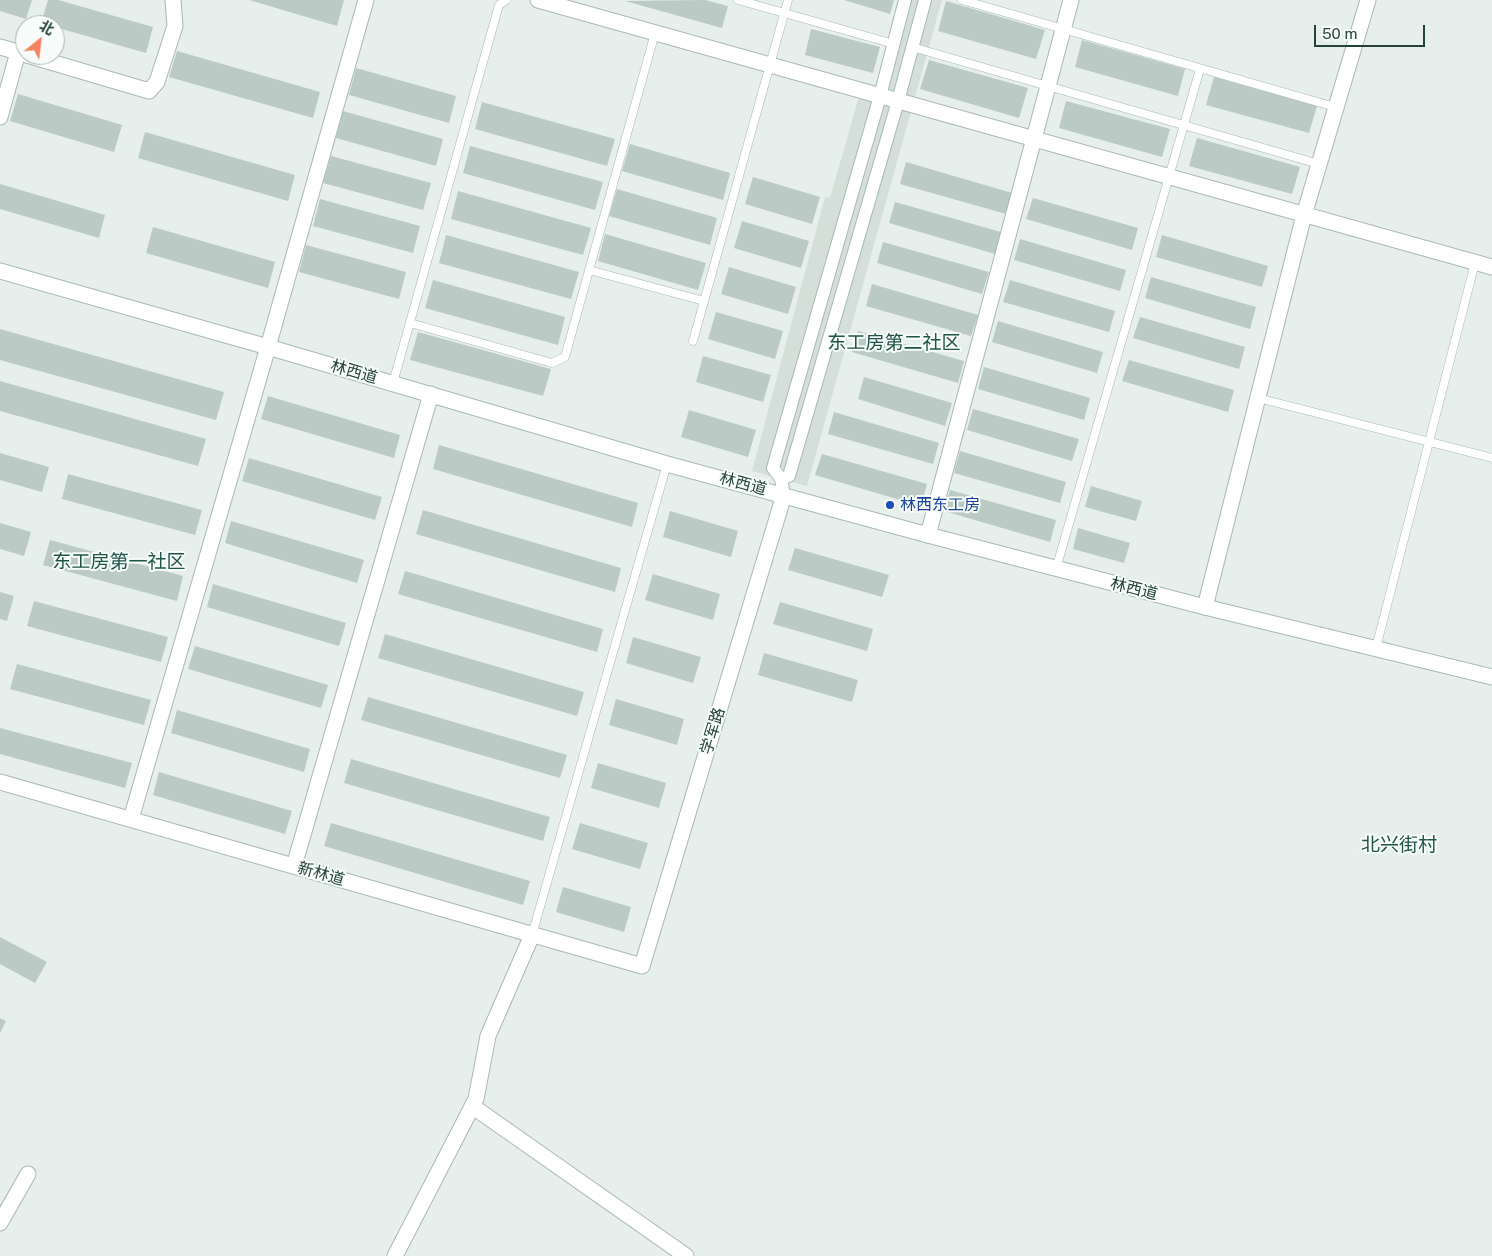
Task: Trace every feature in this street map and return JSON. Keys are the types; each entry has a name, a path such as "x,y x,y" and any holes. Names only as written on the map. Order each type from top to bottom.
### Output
{"street":[{"path":"60,65 149,91 157,82 175,26 173,0"},
{"path":"131,819 268,347 366,0"},
{"path":"538,0 1492,267"},
{"path":"784,495 782,480 774,468 880,96 905,0"},
{"path":"782,480 789,476 898,101 925,0"},
{"path":"928,535 1072,0"},
{"path":"1205,607 1304,215 1368,0"},
{"path":"0,47 15,52"},
{"path":"0,117 19,65"},
{"name":"林西道","path":"0,271 431,394 667,464 928,535 1205,607 1492,677"},
{"path":"294,866 431,394"},
{"name":"学军路","path":"642,966 784,495"},
{"name":"新林道","path":"0,782 642,966"},
{"path":"395,1256 476,1099 488,1036 532,935"},
{"path":"472,1106 686,1256"},
{"path":"0,1223 28,1174"}],"lane":[{"path":"393,384 499,5 506,0"},
{"path":"738,0 894,44"},
{"path":"693,342 768,65 788,0"},
{"path":"962,0 1335,108"},
{"path":"410,322 552,363 565,357 655,33"},
{"path":"912,47 1319,164"},
{"path":"1056,568 1200,69"},
{"path":"1376,648 1475,262"},
{"path":"589,270 704,301"},
{"path":"1258,398 1492,458"},
{"path":"532,935 667,464"}],"shaded area":[{"path":"904,0 942,0 807,486 752,471 825,197 830,198 860,93 877,98"}],"building":[{"path":"0,0 32,0 27,15 15,16 0,11"},
{"path":"48,0 58,0 153,27 146,53 65,30 65,15 43,15"},
{"path":"249,0 344,0 337,26"},
{"path":"705,0 728,6 722,28 625,1"},
{"path":"844,0 894,0 890,14"},
{"path":"946,1 1045,30 1036,59 938,31"},
{"path":"811,29 880,47 873,73 805,55"},
{"path":"1082,40 1185,69 1178,96 1075,67"},
{"path":"177,51 320,92 313,118 169,77"},
{"path":"929,60 1028,88 1019,118 920,89"},
{"path":"356,68 456,96 449,123 349,95"},
{"path":"1214,77 1317,106 1309,133 1206,105"},
{"path":"18,94 122,125 114,152 10,121"},
{"path":"1066,101 1170,129 1162,157 1059,128"},
{"path":"482,102 615,139 607,166 475,129"},
{"path":"343,111 443,139 436,166 336,138"},
{"path":"145,132 295,175 288,201 138,158"},
{"path":"1197,138 1300,167 1292,194 1189,166"},
{"path":"630,144 730,173 723,200 622,171"},
{"path":"470,146 603,182 595,210 463,173"},
{"path":"331,156 431,183 423,210 323,183"},
{"path":"906,162 1012,193 1006,214 900,184"},
{"path":"753,177 820,197 812,224 745,204"},
{"path":"0,184 105,215 99,238 0,209"},
{"path":"617,189 717,218 710,245 609,216"},
{"path":"458,191 591,228 583,255 451,219"},
{"path":"1033,198 1138,228 1132,250 1026,219"},
{"path":"320,199 420,226 413,253 313,226"},
{"path":"895,202 1001,232 995,254 889,223"},
{"path":"742,221 809,241 801,268 734,248"},
{"path":"153,227 275,262 268,288 146,253"},
{"path":"605,234 706,263 698,290 598,261"},
{"path":"446,235 579,272 571,299 439,263"},
{"path":"1162,235 1268,266 1262,287 1156,257"},
{"path":"1020,239 1126,270 1120,291 1014,260"},
{"path":"883,242 989,272 982,294 877,263"},
{"path":"306,245 406,272 399,299 299,272"},
{"path":"729,267 796,287 788,314 721,294"},
{"path":"1151,277 1256,307 1250,329 1145,298"},
{"path":"433,280 565,317 558,345 425,308"},
{"path":"1010,280 1115,311 1109,332 1003,302"},
{"path":"872,284 978,315 971,336 866,306"},
{"path":"716,312 783,331 775,359 708,339"},
{"path":"1140,317 1245,347 1239,369 1133,338"},
{"path":"998,321 1103,352 1097,373 992,342"},
{"path":"0,329 224,392 216,420 0,360"},
{"path":"858,331 964,361 958,383 852,352"},
{"path":"418,332 551,369 543,396 410,360"},
{"path":"703,356 771,375 763,402 696,382"},
{"path":"1129,360 1234,390 1228,412 1122,381"},
{"path":"984,367 1090,398 1084,420 978,389"},
{"path":"864,377 952,403 945,426 858,399"},
{"path":"0,381 206,439 198,466 0,411"},
{"path":"268,396 400,435 394,458 261,419"},
{"path":"973,409 1079,439 1072,461 967,430"},
{"path":"689,410 756,430 748,457 681,437"},
{"path":"834,412 939,443 933,464 828,434"},
{"path":"439,445 638,503 632,527 433,469"},
{"path":"960,451 1066,482 1060,503 954,473"},
{"path":"0,453 49,467 42,492 0,480"},
{"path":"822,454 927,484 921,506 815,475"},
{"path":"249,458 382,497 375,520 242,481"},
{"path":"68,474 202,510 195,535 62,499"},
{"path":"1091,486 1142,501 1136,521 1085,507"},
{"path":"950,490 1056,520 1050,542 944,511"},
{"path":"423,510 621,568 615,592 416,534"},
{"path":"670,511 738,531 731,557 663,537"},
{"path":"231,521 364,560 357,583 225,543"},
{"path":"0,523 31,532 24,556 0,549"},
{"path":"1078,528 1130,543 1124,563 1073,549"},
{"path":"50,540 183,576 177,601 43,565"},
{"path":"795,548 889,575 882,597 788,570"},
{"path":"405,571 603,629 597,652 398,594"},
{"path":"653,574 720,594 713,620 645,600"},
{"path":"213,584 346,623 339,646 207,607"},
{"path":"0,592 14,596 7,621 0,619"},
{"path":"34,601 168,637 161,662 27,626"},
{"path":"780,602 873,629 867,651 773,624"},
{"path":"385,634 584,692 577,716 378,658"},
{"path":"633,637 701,657 693,683 626,663"},
{"path":"195,646 328,685 321,708 188,669"},
{"path":"764,653 858,680 852,702 758,675"},
{"path":"17,664 151,700 144,725 10,689"},
{"path":"368,697 567,755 560,778 361,720"},
{"path":"616,699 684,719 677,745 609,725"},
{"path":"177,710 310,749 304,772 171,733"},
{"path":"0,728 132,763 125,788 0,754"},
{"path":"351,759 550,817 543,841 344,783"},
{"path":"598,763 666,783 659,808 591,788"},
{"path":"159,772 292,811 285,834 153,795"},
{"path":"331,823 530,881 523,905 324,846"},
{"path":"580,823 648,843 640,869 572,849"},
{"path":"563,887 631,907 624,932 556,912"},
{"path":"0,937 47,962 35,983 0,964"},
{"path":"0,1018 6,1021 0,1033"}],"place":[{"name":"林西东工房","path":"890,505"}],"district":[{"name":"东工房第二社区","path":"894,343"},
{"name":"东工房第一社区","path":"119,562"},
{"name":"北兴街村","path":"1399,845"}]}
